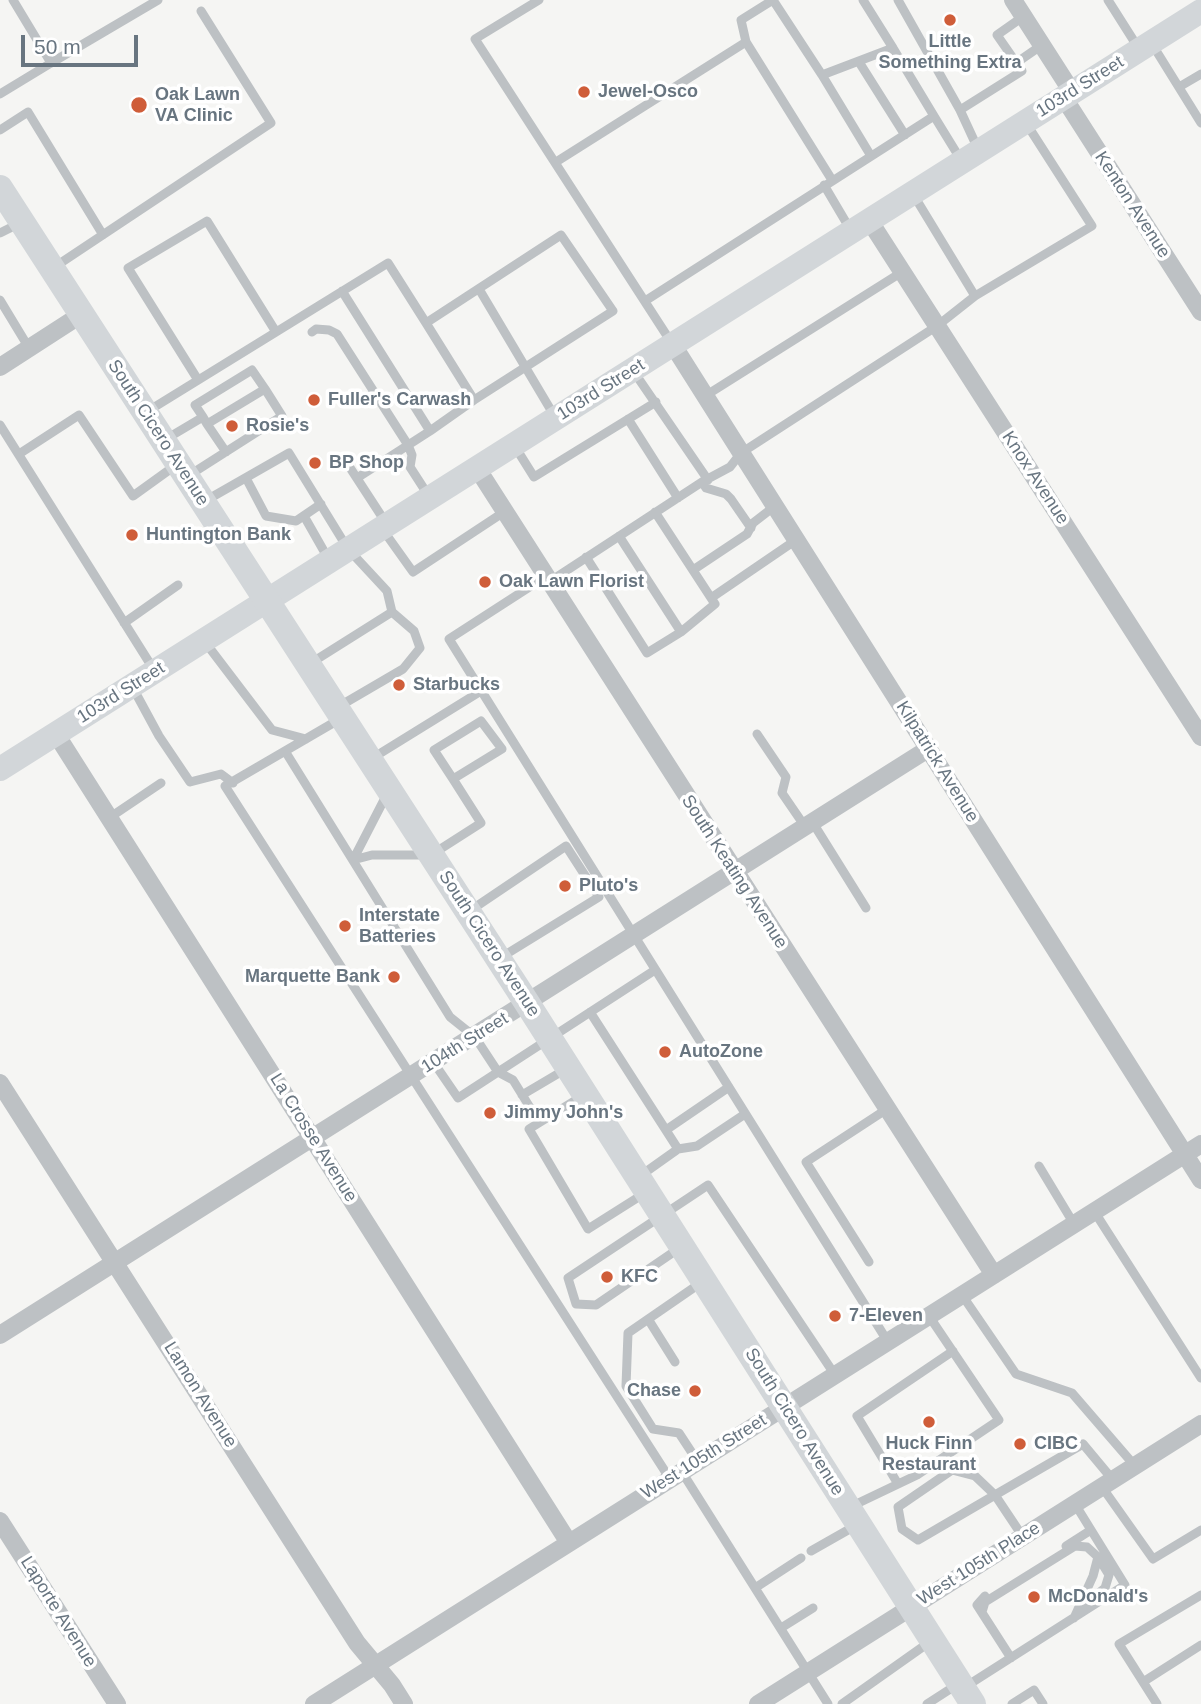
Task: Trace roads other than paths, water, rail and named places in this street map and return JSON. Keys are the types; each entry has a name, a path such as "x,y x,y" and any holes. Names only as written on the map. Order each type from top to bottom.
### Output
{"main road":[{"name":"103rd Street","path":"0,769 1201,11"},
{"name":"South Cicero Avenue","path":"0,188 11,228 52,269 82,314 499,959 966,1692"}],"street":[{"name":"Kenton Avenue","path":"1013,0 1201,312"},
{"name":"Knox Avenue","path":"860,226 902,272 1201,737"},
{"path":"0,367 82,314"},
{"name":"Kilpatrick Avenue","path":"673,345 1201,1180"},
{"name":"South Keating Avenue","path":"477,468 993,1275"},
{"name":"La Crosse Avenue","path":"56,734 569,1543"},
{"name":"104th Street","path":"0,1335 928,749"},
{"name":"Lamon Avenue","path":"0,1083 357,1643 404,1704"},
{"name":"West 105th Street","path":"314,1704 1201,1144"},
{"name":"West 105th Place","path":"758,1704 1201,1424"},
{"name":"Laporte Avenue","path":"0,1521 117,1704"}],"lane":[{"path":"13,0 51,63"},
{"path":"1,91 158,0"},
{"path":"538,0 475,39 673,345"},
{"path":"863,0 934,117 971,156"},
{"path":"898,0 960,110 971,156"},
{"path":"1108,0 1179,87 1201,123"},
{"path":"860,226 828,183 746,42 741,20 773,1 871,156"},
{"path":"52,269 271,123 201,11"},
{"path":"960,110 1022,71 997,35 1024,16"},
{"path":"556,162 746,42"},
{"path":"1016,63 1042,45"},
{"path":"822,75 893,48"},
{"path":"859,62 905,135"},
{"path":"1179,87 1201,74"},
{"path":"0,130 28,112 103,235"},
{"path":"645,300 934,117"},
{"path":"888,1342 449,639 730,467 741,453 937,326 975,296 1092,226 1025,122"},
{"path":"912,193 975,296"},
{"path":"198,380 128,268 207,221 276,331"},
{"path":"357,478 613,311 561,235 426,323"},
{"path":"145,412 388,262 474,400"},
{"path":"705,396 902,272"},
{"path":"478,289 555,419"},
{"path":"342,291 430,431"},
{"path":"0,300 29,348"},
{"path":"312,332 317,329 337,334 408,445 412,455 410,467 430,498"},
{"path":"19,454 79,415 133,496 183,470 226,452 282,416 252,370 195,405 226,452"},
{"path":"633,370 705,481 706,488 726,494 751,528"},
{"path":"163,440 265,389"},
{"path":"514,444 534,477 656,402"},
{"path":"628,419 678,498"},
{"path":"0,425 155,671"},
{"path":"203,502 289,453 321,505 339,555"},
{"path":"345,460 413,572 504,512"},
{"path":"246,478 266,516 296,521 321,505"},
{"path":"693,570 747,534 758,518 775,506"},
{"path":"586,557 647,653 681,632 715,604 655,512"},
{"path":"304,516 339,555 387,592 392,612 414,631 420,648 403,669 306,739 225,786 412,1077 683,1471 828,1704"},
{"path":"619,536 681,632"},
{"path":"711,598 796,540"},
{"path":"124,623 178,585"},
{"path":"308,665 392,612"},
{"path":"204,640 272,730 306,739"},
{"path":"132,686 159,736 190,782 221,774 233,783"},
{"path":"370,760 481,691"},
{"path":"353,860 372,855 431,855 481,823 434,750 481,721 502,749"},
{"path":"757,734 786,777 782,793 809,825 866,908"},
{"path":"453,779 513,741"},
{"path":"285,751 450,1017 475,1037 498,1072 513,1080 539,1122"},
{"path":"109,818 161,783"},
{"path":"353,860 389,790"},
{"path":"468,912 566,846 599,897 499,959"},
{"path":"433,1063 458,1098 655,970"},
{"path":"590,1012 678,1149"},
{"path":"522,1095 568,1067"},
{"path":"666,1130 729,1087"},
{"path":"585,1094 529,1129 588,1229 643,1185 678,1149 697,1146 745,1114"},
{"path":"869,1262 806,1162 887,1109"},
{"path":"1039,1166 1074,1224"},
{"path":"682,1246 596,1305 576,1304 568,1278 708,1185 835,1375"},
{"path":"1094,1211 1201,1378"},
{"path":"683,1471 679,1433 653,1429 626,1385 628,1333 704,1281"},
{"path":"962,1295 1016,1374 1072,1393 1135,1466"},
{"path":"811,1551 898,1484 917,1475 999,1420 929,1316"},
{"path":"648,1319 675,1362"},
{"path":"898,1484 857,1416 953,1351"},
{"path":"1023,1536 995,1494 975,1476 952,1470 898,1507 902,1529 918,1540 995,1494 1083,1444 1153,1559 1201,1530"},
{"path":"927,1704 966,1692 1075,1614 1125,1585 1074,1504"},
{"path":"1010,1658 977,1605 984,1597 1091,1530"},
{"path":"982,1612 985,1602 1075,1546 1087,1547 1098,1557 1108,1575 1105,1588 1075,1614"},
{"path":"1075,1614 1093,1576 1098,1557"},
{"path":"755,1588 801,1558"},
{"path":"1157,1704 1119,1643 1201,1595"},
{"path":"780,1628 813,1608"},
{"path":"842,1704 932,1640"},
{"path":"1143,1682 1201,1645"},
{"path":"1012,1704 1034,1690 1043,1704"}],"place":[{"name":"Little Something Extra","path":"950,20"},
{"name":"Jewel-Osco","path":"584,92"},
{"name":"Oak Lawn VA Clinic","path":"139,105"},
{"name":"Fuller's Carwash","path":"314,400"},
{"name":"Rosie's","path":"232,426"},
{"name":"BP Shop","path":"315,463"},
{"name":"Huntington Bank","path":"132,535"},
{"name":"Oak Lawn Florist","path":"485,582"},
{"name":"Starbucks","path":"399,685"},
{"name":"Pluto's","path":"565,886"},
{"name":"Interstate Batteries","path":"345,926"},
{"name":"Marquette Bank","path":"394,977"},
{"name":"AutoZone","path":"665,1052"},
{"name":"Jimmy John's","path":"490,1113"},
{"name":"KFC","path":"607,1277"},
{"name":"7-Eleven","path":"835,1316"},
{"name":"Chase","path":"695,1391"},
{"name":"Huck Finn Restaurant","path":"929,1422"},
{"name":"CIBC","path":"1020,1444"},
{"name":"McDonald's","path":"1034,1597"}]}
